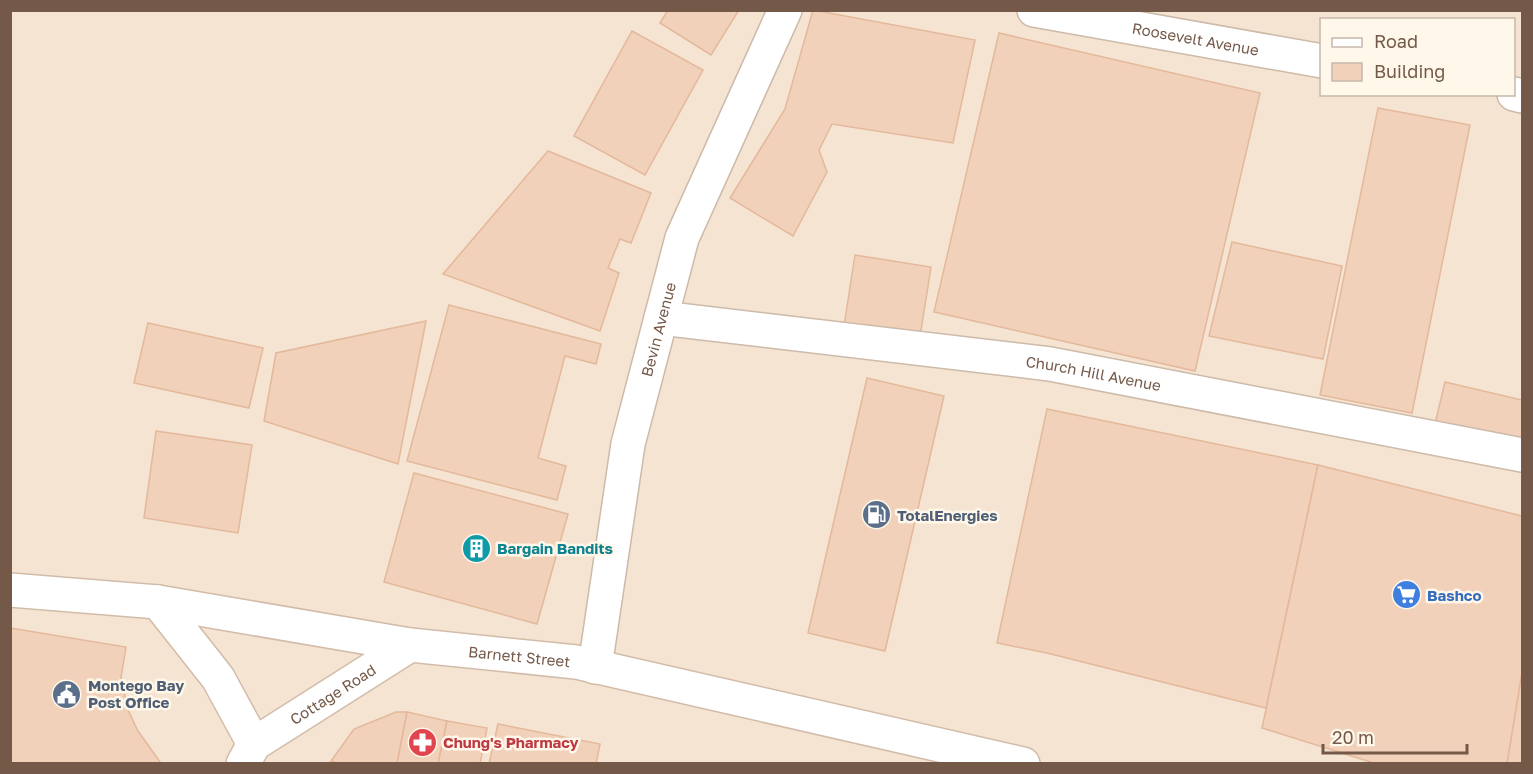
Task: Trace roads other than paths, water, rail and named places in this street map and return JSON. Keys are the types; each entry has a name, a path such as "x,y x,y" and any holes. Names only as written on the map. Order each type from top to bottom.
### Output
{"street":[{"name":"Bevin Avenue","path":"595,667 628,444 682,238 785,10"},
{"name":"Roosevelt Avenue","path":"1034,10 1320,61"},
{"name":"Church Hill Avenue","path":"661,318 1050,364 1522,455"},
{"name":"Barnett Street","path":"10,590 158,602 410,645 576,663 1023,764"},
{"name":"Cottage Road","path":"158,602 218,678 249,754 410,645"}],"place":[{"name":"TotalEnergies","path":"876,515"},
{"name":"Bargain Bandits","path":"476,548"},
{"name":"Bashco","path":"1406,595"},
{"name":"Montego Bay Post Office","path":"67,694"},
{"name":"Chung's Pharmacy","path":"422,742"}]}
